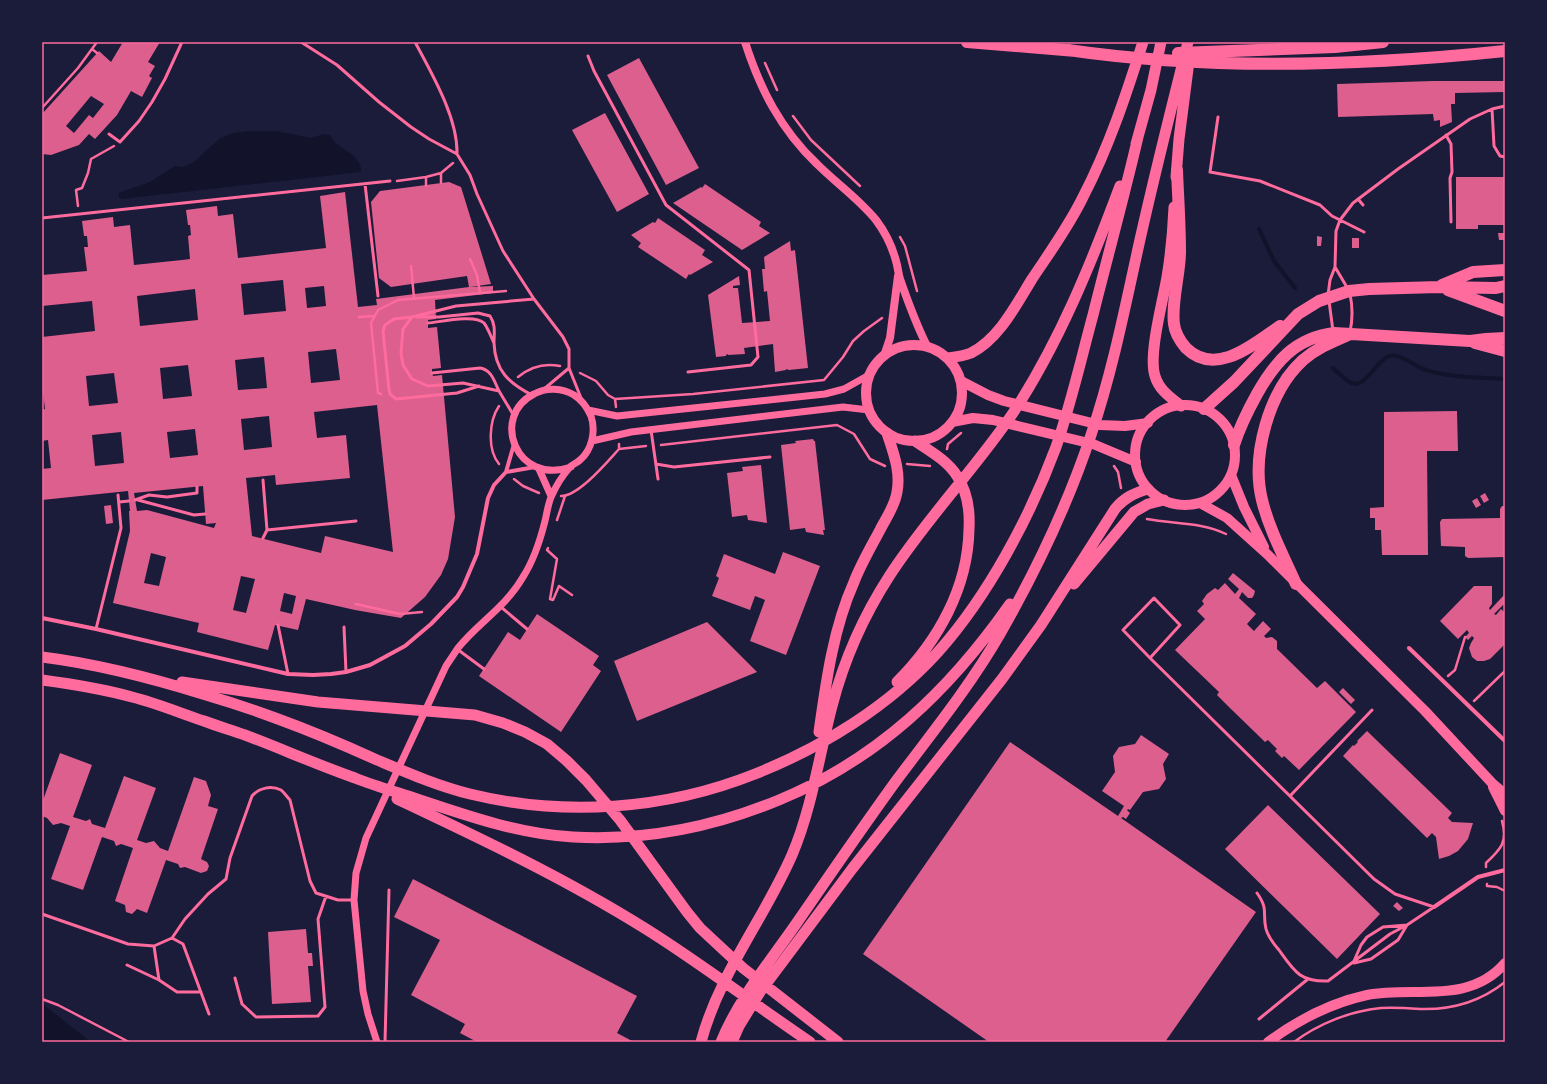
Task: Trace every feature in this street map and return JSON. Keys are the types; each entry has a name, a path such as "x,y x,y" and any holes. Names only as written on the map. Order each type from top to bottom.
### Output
{"highway":[{"path":"967,42 1068,50 1184,53 1335,47 1383,42"},
{"path":"948,358 959,357 971,353 992,337 1010,313 1066,228 1083,198 1105,151 1127,92 1143,42"},
{"path":"134,674 276,718 449,789 498,800 555,807 584,808 636,804 672,798 716,788 742,779 812,749 855,722 894,693 939,650 963,621 1017,534 1049,465 1074,389 1151,90 1161,42"},
{"path":"1180,406 1160,387 1154,372 1153,362 1155,340 1170,254 1177,170 1181,90 1188,42"},
{"path":"732,1042 739,1026 786,948 894,784 980,665 999,636 1053,533 1078,472 1103,395 1181,90 1191,42"},
{"path":"1068,50 1111,56 1211,62 1260,63 1375,62 1505,51"},
{"path":"827,709 866,618 890,575 1011,415 1033,381 1066,318 1114,201 1138,137"},
{"path":"1177,170 1180,252 1173,320 1175,332 1182,343 1189,350 1202,357 1212,360 1239,353 1310,305 1328,297 1349,291 1439,287 1502,287"},
{"path":"1439,287 1473,272 1505,262"},
{"path":"1473,272 1505,270"},
{"path":"1439,287 1502,309"},
{"path":"1204,409 1234,382 1298,314"},
{"path":"1234,445 1240,425 1275,365 1288,353 1306,341 1325,334 1334,333 1470,341 1505,347"},
{"path":"1296,584 1269,522 1262,500 1258,470 1260,445 1266,424 1278,395 1284,382 1292,371 1318,349 1350,334"},
{"path":"1486,343 1505,334"},
{"path":"1486,343 1505,338"},
{"path":"1486,343 1505,351"},
{"path":"701,1042 713,1008 730,971 781,879 801,830 808,804 827,709 836,635 854,582 893,505 897,494 898,466 887,433"},
{"path":"855,722 900,680 924,651 943,623 957,594 964,573 970,524 969,510 961,483 953,471 942,460 915,441"},
{"path":"721,1042 730,1019 752,984 786,948 852,869 1002,679 1041,625 1115,509 1126,498 1148,489"},
{"path":"1041,625 1134,512 1148,504 1164,500"},
{"path":"42,680 98,689 138,698 242,733 355,778 483,821 526,831 571,837 613,838 661,833 702,826 756,810 799,791 836,771 871,749 904,724 932,699 958,671 986,637 1035,567"},
{"path":"42,657 95,665 134,674 291,699 475,715 503,723 525,732 547,744 586,780 620,820 700,928 743,968 838,1042"},
{"path":"355,778 540,867 581,890 646,928 701,964 810,1042"},
{"path":"784,1024 802,1042"}],"main road":[{"path":"745,42 761,85 770,104 794,141 862,205 876,221 891,246 897,262 898,273 894,318 890,338 884,356"},
{"path":"898,273 912,315 926,346"},
{"path":"904,346 926,346 938,351 948,358 958,373 962,390 960,407 952,422 945,430 926,440 915,441 901,439 887,433 874,419 869,410 866,393 869,375 875,365 893,350 904,346"},
{"path":"961,382 1004,401 1100,424 1125,426 1148,423"},
{"path":"1180,406 1192,406 1204,409 1223,423 1230,434 1234,445 1234,463 1231,475 1221,490 1211,498 1200,503 1184,505 1164,500 1148,489 1140,476 1136,462 1137,444 1141,433 1148,423 1162,411 1180,406"},
{"path":"952,422 973,418 993,420 1093,444 1136,462"},
{"path":"1231,475 1241,502 1267,554"},
{"path":"1200,503 1228,518 1267,554 1426,712 1492,783 1505,794"},
{"path":"1492,783 1502,813"},
{"path":"1268,1042 1310,1015 1349,1000 1371,994 1395,991 1439,992 1474,985 1494,975 1505,963"}],"street":[{"path":"588,410 617,416 825,394 844,389 869,375"},
{"path":"377,1042 368,1014 363,991 354,900 358,863 366,838 446,666 457,649 509,598 523,577 534,557 541,537 551,496 571,467 580,460 587,451 592,441 593,425 588,410 582,402 577,397 564,391 550,389 542,390 532,395 521,404 514,416 512,431 514,444 522,457 537,468 551,496"},
{"path":"592,441 618,434 843,407 869,410"},
{"path":"42,618 96,629 288,674 312,676 346,672 370,665 405,646 431,624 457,597 463,588 477,554 488,498 494,485 506,472 514,444"},
{"path":"506,472 537,468 555,470 571,467"},
{"path":"1409,648 1505,741"},
{"path":"1434,907 1474,879 1486,874 1505,870"}],"lane":[{"path":"109,134 120,142 139,121 165,79 182,42"},
{"path":"301,42 337,65 379,102 429,139 457,154 470,175 503,251 534,299 565,341 569,349 569,368 582,402"},
{"path":"415,42 447,106 455,130 457,154"},
{"path":"588,56 594,71 666,206 749,270 758,357 751,365 688,372"},
{"path":"1334,333 1328,297 1330,280 1335,266 1336,231 1340,220 1349,208 1358,199 1470,119 1492,109 1505,106"},
{"path":"1492,109 1494,146 1500,156 1505,157"},
{"path":"1218,117 1210,172 1260,181 1320,206 1340,220 1364,232"},
{"path":"1446,135 1451,144 1451,222"},
{"path":"42,218 390,181"},
{"path":"365,184 378,296"},
{"path":"1358,199 1363,205"},
{"path":"1335,266 1349,291 1353,307 1350,334"},
{"path":"499,391 463,384 428,386 412,379 403,365 401,353 403,329 412,317 456,306 534,299"},
{"path":"479,386 457,394 396,399 390,394 383,331 385,325 394,319 439,317 478,313 490,316 495,327 494,344"},
{"path":"428,323 472,319 480,320 486,325 494,344 498,364 503,374 513,384 532,395"},
{"path":"432,373 480,368 486,369 490,372 514,416"},
{"path":"542,390 569,368"},
{"path":"651,430 658,479"},
{"path":"656,464 674,467 770,457"},
{"path":"263,480 267,530 263,538"},
{"path":"196,487 197,493 167,497 149,495 137,500 194,515 205,514"},
{"path":"96,629 121,528 118,495"},
{"path":"118,502 129,501"},
{"path":"267,530 356,521"},
{"path":"1150,658 1180,625 1154,598 1123,630 1150,658 1290,796 1385,887 1395,894 1434,907"},
{"path":"500,607 527,629"},
{"path":"278,625 288,674"},
{"path":"344,627 346,672"},
{"path":"457,649 484,669"},
{"path":"1290,796 1372,710"},
{"path":"42,914 128,944 154,946 172,938 185,919 208,894 226,879 230,858 252,796 258,790 269,787 282,790 290,800 310,881 316,893 338,900 354,900"},
{"path":"385,1042 389,890"},
{"path":"1257,893 1265,910 1265,927 1268,936 1295,972 1317,982 1328,981 1354,963 1390,934 1407,925 1434,907"},
{"path":"235,978 242,1004 256,1017 318,1016 325,1007 318,919 326,896"},
{"path":"1354,963 1371,959 1398,940 1407,925"},
{"path":"1354,963 1361,945 1367,937 1383,927 1407,925"},
{"path":"172,938 183,944 209,1014"},
{"path":"154,946 160,980"},
{"path":"127,965 160,980 177,992 200,992"},
{"path":"1259,1019 1308,979"}],"path":[{"path":"42,108 78,68 97,42"},
{"path":"92,49 97,53"},
{"path":"765,62 778,91"},
{"path":"789,111 811,140 862,188"},
{"path":"79,214 76,190 82,188 88,173 91,159 120,142"},
{"path":"390,181 441,173 452,164"},
{"path":"441,173 441,183"},
{"path":"426,176 426,186"},
{"path":"899,235 905,246 918,294"},
{"path":"470,259 478,275 480,293"},
{"path":"411,266 414,298"},
{"path":"371,328 371,323 378,310 398,300 506,291"},
{"path":"359,317 375,316"},
{"path":"615,399 693,394 824,380 843,357 853,341 864,331 883,317 894,318"},
{"path":"619,449 837,425 854,434 870,459 887,467 904,464 932,466 938,465 942,460 947,453 948,444 962,432 966,431"},
{"path":"1109,463 1114,466 1118,472 1122,491 1126,498"},
{"path":"556,523 565,496"},
{"path":"1134,512 1139,517 1163,522 1209,527 1231,537"},
{"path":"550,543 548,550 557,559 550,599 553,600 559,586 572,595"},
{"path":"356,604 400,614 422,612"},
{"path":"1442,681 1455,670 1465,637"},
{"path":"1469,706 1505,671"},
{"path":"1502,813 1504,828 1503,843 1498,852 1486,863 1486,874 1487,886 1497,886 1505,891"},
{"path":"1294,1042 1323,1025 1352,1014 1380,1008 1394,1007 1435,1009 1462,1005 1488,994 1505,982"},
{"path":"42,999 58,1005 129,1042"}],"shaded area":[{"path":"250,131 276,131 311,138 324,134 330,135 335,142 356,158 361,167 361,172 122,199 119,197 119,193 150,182 175,166 183,167 194,162 219,139 233,133"},
{"path":"42,1004 44,1005 91,1042 42,1042"}],"building":[{"path":"123,42 160,42 148,62 155,66 149,76 152,78 142,97 131,91 117,115 95,139 89,134 79,145 51,155 42,154 42,114 99,51 111,62","holes":["91,96 104,104 93,118 89,115 74,133 66,126"]},
{"path":"639,58 699,168 666,185 607,75"},
{"path":"1433,81 1505,81 1505,92 1455,93 1455,104 1451,104 1452,122 1440,127 1440,120 1434,121 1433,114 1338,117 1337,84"},
{"path":"605,113 649,194 617,212 572,130"},
{"path":"1456,177 1505,177 1505,225 1478,225 1478,229 1456,229"},
{"path":"449,182 461,187 491,284 470,287 493,286 493,293 435,300 436,319 428,320 428,328 437,327 441,368 432,369 432,373 433,376 442,375 455,517 448,559 441,575 425,597 401,618 306,599 298,630 275,625 268,650 197,632 199,623 113,603 130,531 128,491 42,500 42,469 51,468 48,440 42,441 42,410 45,409 42,384 42,337 95,331 92,301 42,306 42,275 87,271 84,247 88,247 87,236 84,236 82,221 113,217 114,227 130,225 134,265 190,259 188,236 191,235 186,210 217,206 218,216 233,214 238,258 326,248 320,196 345,192 358,307 377,305 376,299 469,287 467,276 391,287 379,278 371,202 380,191","holes":["283,280 286,311 244,315 241,284","324,286 326,306 307,308 305,288","195,289 198,320 140,326 137,296","336,349 340,380 311,383 308,352","264,357 267,388 238,390 235,360","188,365 192,396 163,399 160,368","114,373 118,403 89,406 86,376","377,405 393,552 325,536 321,553 252,536 246,478 275,475 276,485 350,478 346,435 317,438 314,412","269,416 272,447 244,450 241,419","195,429 198,455 170,458 167,432","121,432 124,463 95,466 92,435","203,486 206,524 216,523 214,528 147,510 137,511 134,493","151,553 166,557 159,586 144,583","241,576 255,579 246,613 233,610","284,593 296,596 292,614 280,611"]},
{"path":"705,184 761,222 759,226 770,233 742,250 673,203 701,187 702,188"},
{"path":"658,218 705,250 702,255 713,262 690,275 689,274 686,279 638,247 641,243 631,235 653,222 655,223"},
{"path":"1498,233 1505,233 1505,240 1499,240"},
{"path":"1317,236 1322,237 1321,246 1317,246"},
{"path":"1352,238 1359,238 1359,248 1352,248"},
{"path":"790,241 791,251 795,250 808,368 786,369 775,372 773,344 744,348 745,354 728,354 726,356 716,357 708,295 739,276 740,285 733,286 733,288 738,288 742,323 770,321 767,291 764,292 762,269 765,269 764,257"},
{"path":"1457,411 1458,451 1427,451 1428,555 1382,555 1381,530 1375,530 1375,518 1370,518 1370,508 1384,507 1384,412"},
{"path":"813,439 815,441 825,530 823,530 824,535 806,532 805,528 790,530 781,445 796,443 795,441"},
{"path":"761,465 767,523 748,520 747,515 732,517 727,473 743,471 742,467"},
{"path":"1485,493 1489,500 1484,503 1480,496"},
{"path":"1477,498 1481,505 1476,508 1472,501"},
{"path":"111,505 113,523 106,524 104,506"},
{"path":"1502,506 1505,506 1505,557 1468,558 1465,556 1465,547 1441,546 1440,522 1442,519 1500,518 1500,509"},
{"path":"783,552 820,566 786,655 750,641 765,600 755,596 750,610 712,596 719,578 716,576 724,554 775,574"},
{"path":"1233,573 1255,591 1252,598 1248,598 1242,592 1239,598 1256,614 1247,624 1254,631 1263,621 1271,629 1264,636 1266,638 1272,637 1277,641 1277,649 1317,688 1325,681 1356,712 1299,770 1284,756 1282,758 1275,751 1277,749 1268,740 1265,742 1217,695 1219,692 1175,650 1205,619 1197,611 1204,604 1202,601 1207,594 1215,588 1218,590 1225,583 1235,594 1239,589 1228,579"},
{"path":"1474,586 1492,586 1492,604 1489,608 1490,610 1505,594 1505,603 1494,614 1496,615 1501,609 1505,613 1505,644 1490,659 1484,661 1477,661 1472,657 1469,648 1474,638 1472,636 1468,640 1465,637 1469,633 1467,630 1458,639 1440,621"},
{"path":"537,614 599,656 593,665 601,671 561,732 479,676 508,632 520,640"},
{"path":"707,622 757,672 637,721 614,661"},
{"path":"1343,688 1355,700 1351,704 1339,692"},
{"path":"1367,731 1452,813 1448,818 1452,822 1473,823 1468,839 1458,851 1439,859 1436,837 1432,833 1427,838 1343,756"},
{"path":"1141,735 1169,754 1163,764 1166,779 1159,789 1143,792 1130,810 1127,810 1130,813 1126,819 1123,817 1121,818 1256,912 1165,1042 989,1042 863,954 1010,742 1118,816 1124,806 1102,791 1115,772 1113,756 1119,747 1135,744"},
{"path":"60,753 92,765 73,817 86,821 90,819 92,824 105,828 124,776 156,788 137,840 146,843 154,841 160,848 168,851 194,777 206,781 211,795 208,806 218,809 201,859 207,862 209,866 207,871 201,873 185,867 180,868 178,864 166,860 147,913 137,909 132,914 126,912 125,905 115,901 133,848 121,844 116,846 114,841 102,837 83,890 51,879 70,826 61,823 53,825 47,818 42,816 42,803"},
{"path":"1268,805 1380,914 1337,959 1225,849"},
{"path":"413,879 637,996 617,1033 634,1042 477,1042 460,1033 465,1024 411,995 440,940 394,917"},
{"path":"1397,902 1403,908 1399,911 1393,906"},
{"path":"306,929 308,953 312,953 313,966 308,966 311,1002 272,1004 268,932"}],"waterway":[{"path":"1259,229 1274,261 1295,288"},
{"path":"1333,368 1347,380 1356,384 1365,379 1385,358 1389,356 1398,356 1423,369 1433,372 1464,377 1505,379"}]}
